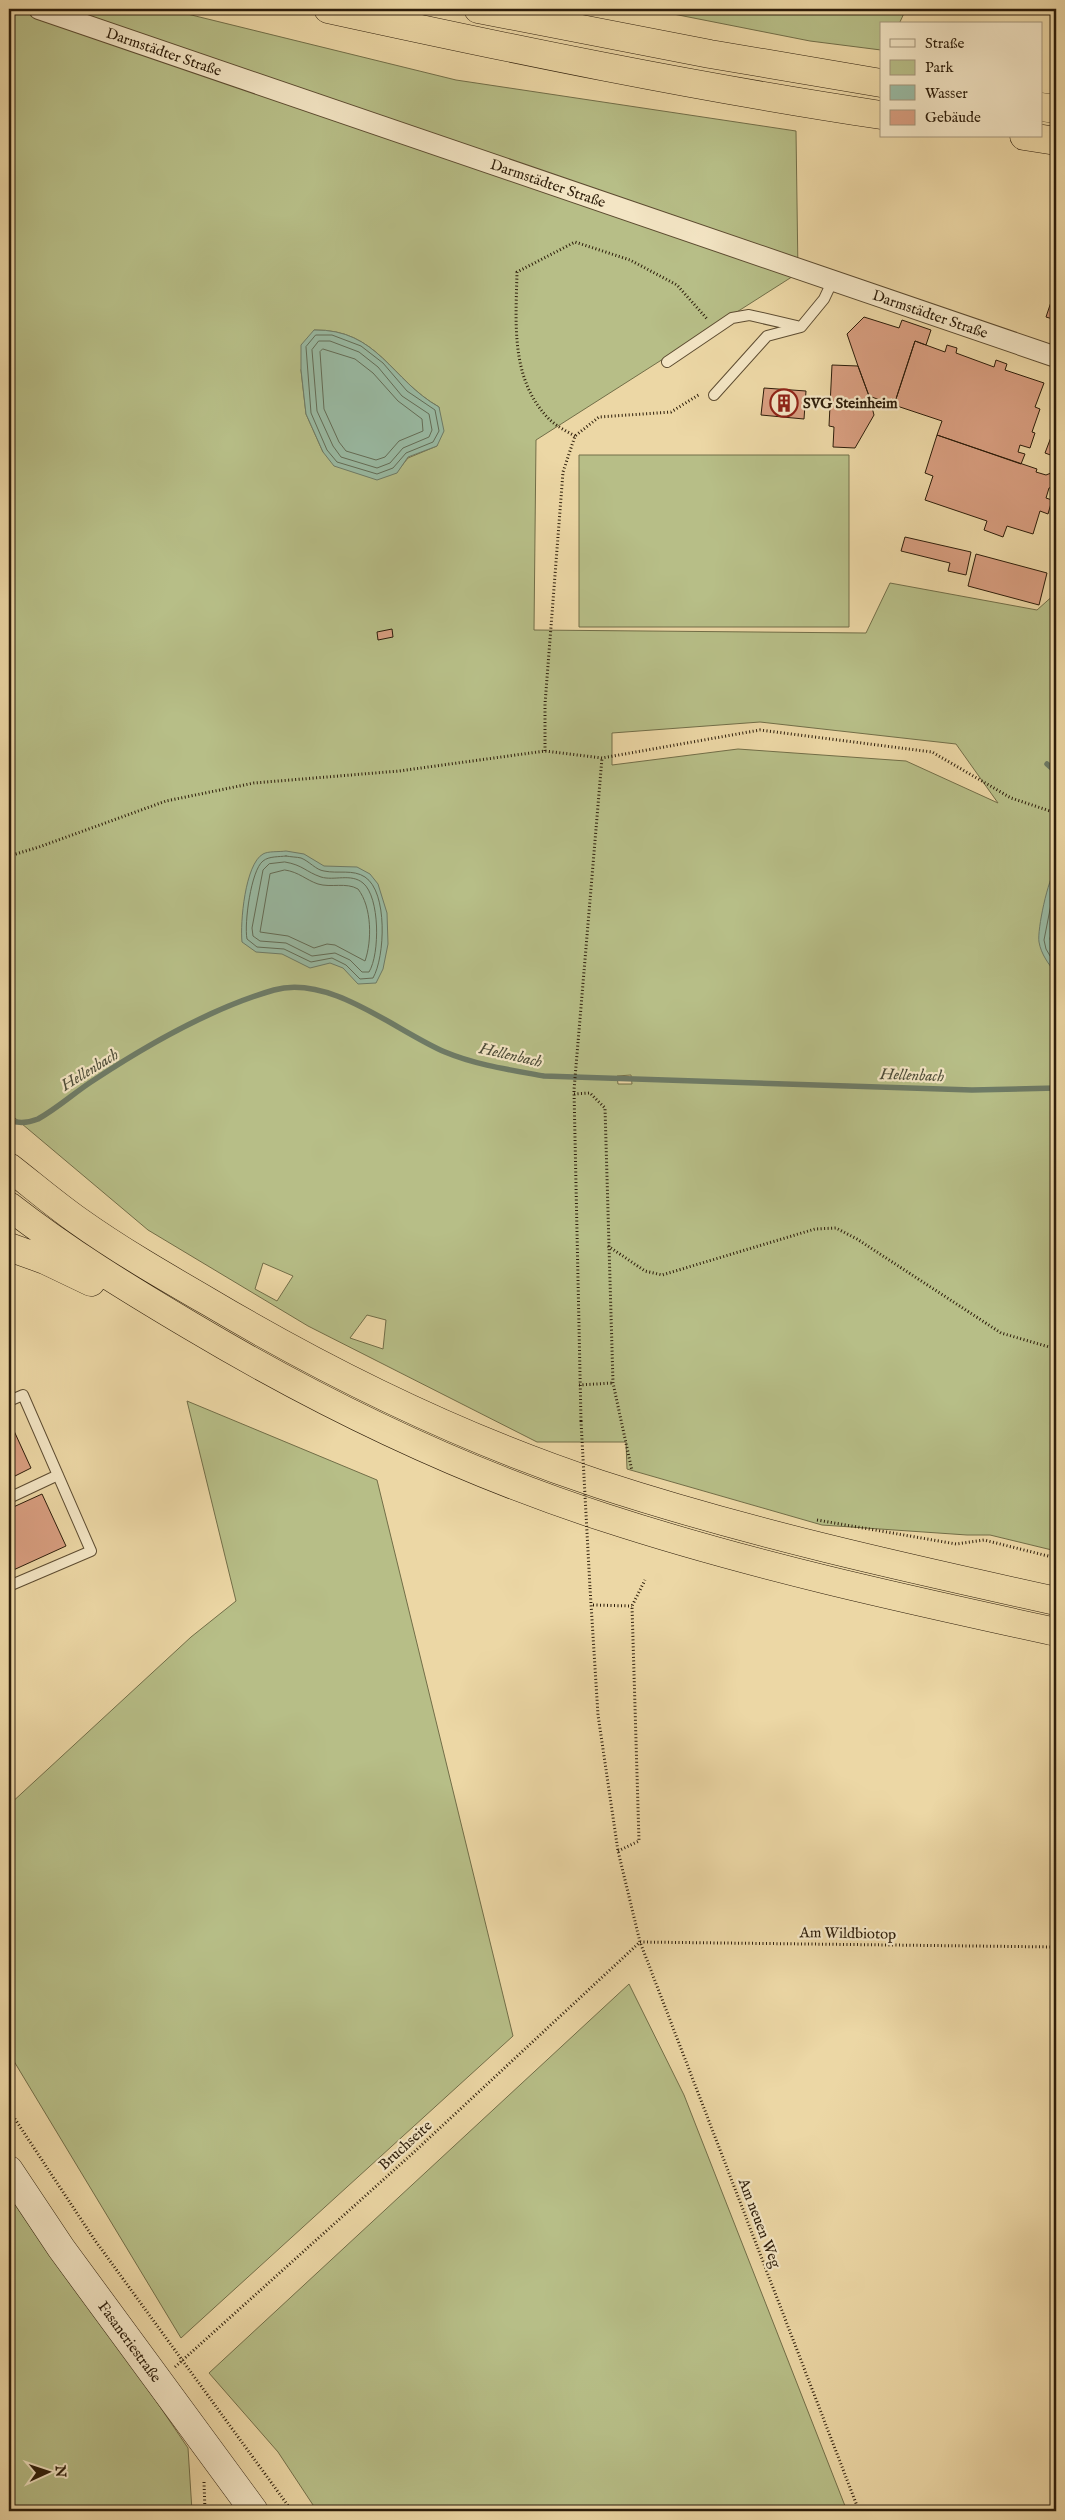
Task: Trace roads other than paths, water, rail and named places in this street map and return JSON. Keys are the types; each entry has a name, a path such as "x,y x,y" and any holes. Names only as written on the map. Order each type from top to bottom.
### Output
{"highway":[{"path":"328,9 521,51 880,115"},
{"path":"478,9 701,52 880,83"},
{"path":"1042,107 1056,109"},
{"path":"1037,138 1056,141"},
{"path":"9,1167 77,1220 160,1274 285,1347 414,1410 472,1435 598,1483 748,1529 841,1553 1056,1601"},
{"path":"9,1206 93,1268 272,1374 398,1437 512,1484 606,1518 825,1580 1056,1632"},
{"path":"9,1247 45,1260 228,1348"}],"street":[{"name":"Darmstädter Straße","path":"39,9 1056,358"},
{"name":"Fasaneriestraße","path":"9,2170 67,2256 254,2511"}],"lane":[{"path":"714,396 767,336 801,326 824,299 833,280"},
{"path":"668,362 732,318 749,315 801,326"},
{"path":"9,1401 23,1395 91,1551 9,1586"},
{"path":"9,1498 58,1475"}],"water":[{"path":"314,330 336,332 354,338 369,347 422,396 439,407 444,431 437,446 408,457 397,473 377,480 334,466 323,452 306,414 301,370 301,345"},
{"path":"286,851 304,854 324,866 357,867 370,874 378,884 387,913 388,944 383,969 376,983 358,984 343,968 330,963 310,968 282,954 256,952 242,942 243,908 252,869 263,854"},
{"path":"1056,869 1056,973 1043,955 1039,936 1041,916"}],"waterway":[{"path":"1047,764 1056,772"},
{"name":"Hellenbach","path":"9,1120 23,1122 38,1119 114,1067 204,1017 274,990 295,987 317,990 340,997 362,1007 426,1043 457,1057 494,1067 544,1076 972,1090 1056,1088"}],"place":[{"name":"SVG Steinheim","path":"784,403"}]}
